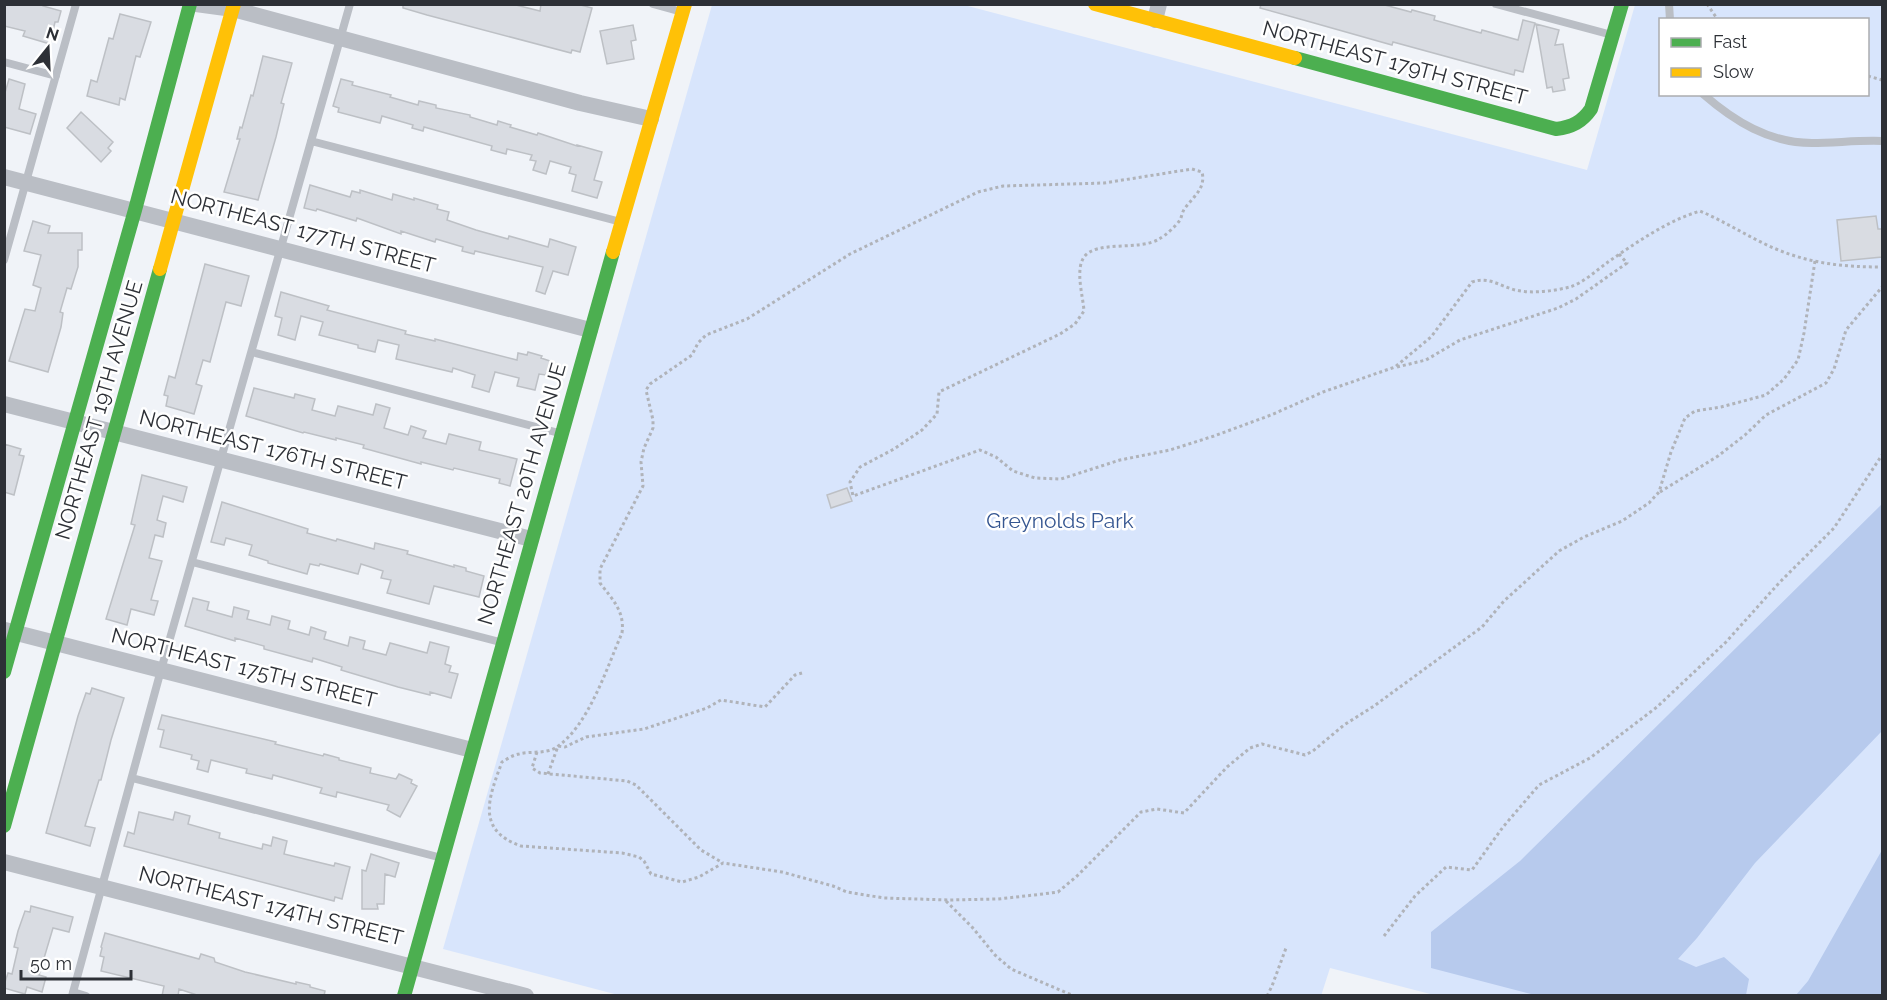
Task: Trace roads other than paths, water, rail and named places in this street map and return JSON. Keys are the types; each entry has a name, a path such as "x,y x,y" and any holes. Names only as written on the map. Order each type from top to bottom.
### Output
{"street":[{"name":"NORTHEAST 19TH AVENUE","path":"4,672 10,631 75,422 190,4"},
{"path":"196,4 233,7 580,103 651,119"},
{"name":"NORTHEAST 179TH STREET","path":"1095,4 1157,12 1556,129 1574,126 1586,116 1595,100 1613,35"},
{"path":"1613,35 1622,4"},
{"name":"NORTHEAST 19TH AVENUE","path":"4,826 233,7"},
{"name":"NORTHEAST 20TH AVENUE","path":"404,996 590,330 684,8"},
{"name":"NORTHEAST 177TH STREET","path":"4,177 590,330"},
{"name":"NORTHEAST 176TH STREET","path":"4,404 531,539"},
{"name":"NORTHEAST 175TH STREET","path":"10,631 472,750"},
{"name":"NORTHEAST 174TH STREET","path":"4,862 526,996"}],"lane":[{"path":"4,260 76,4"},
{"path":"86,996 72,994 161,670 350,4"},
{"path":"653,4 684,8"},
{"path":"1496,4 1613,35"},
{"path":"4,62 56,76"},
{"path":"1705,96 1726,114 1748,128 1778,138 1810,143 1882,141"},
{"path":"311,141 621,222"},
{"path":"252,352 561,433"},
{"path":"192,562 502,643"},
{"path":"132,778 443,858"}],"park label":[{"name":"Greynolds Park","path":"1060,521"}]}
